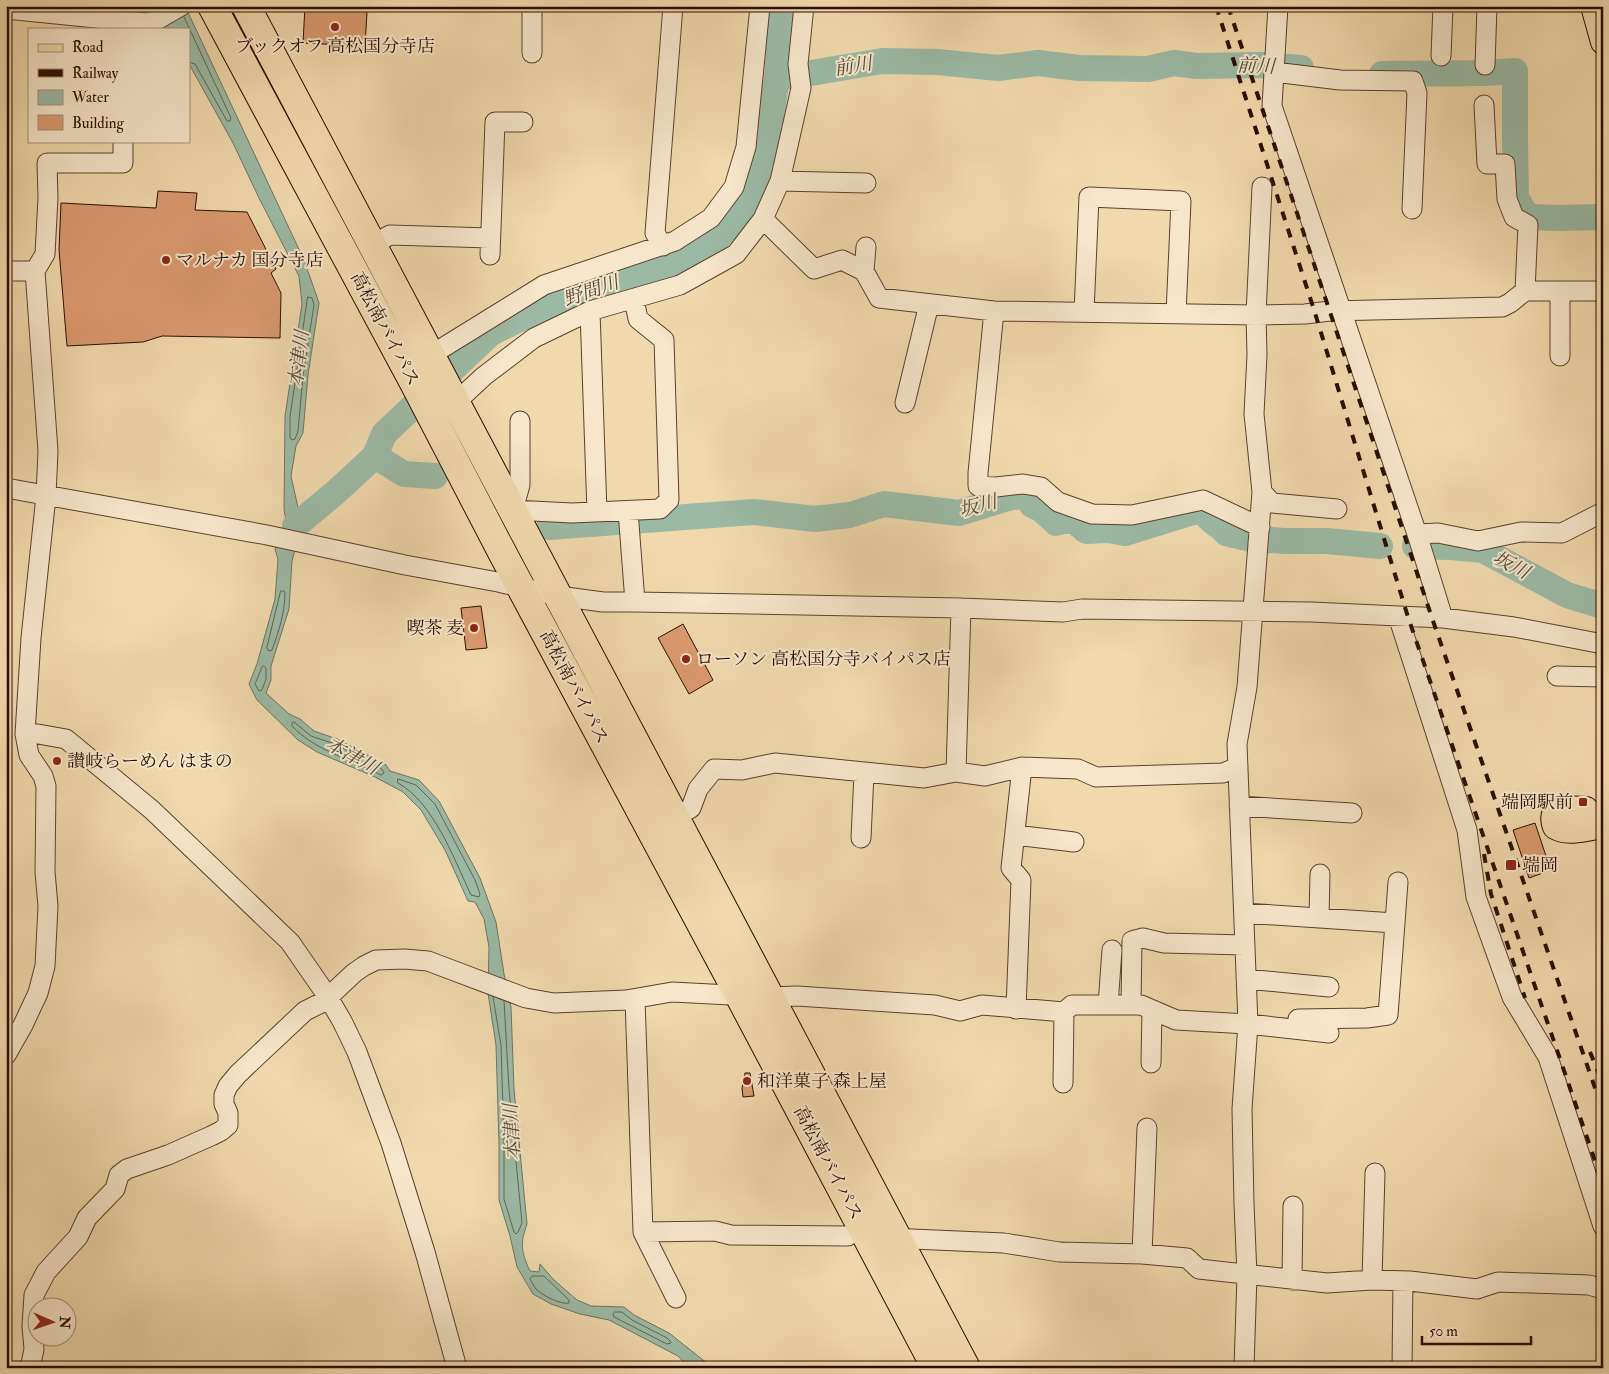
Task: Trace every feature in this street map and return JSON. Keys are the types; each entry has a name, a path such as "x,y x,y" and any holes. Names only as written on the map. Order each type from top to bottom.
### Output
{"highway":[{"name":"高松南バイパス","path":"212,6 414,382 520,587 739,996 858,1237 936,1368"},
{"name":"高松南バイパス","path":"246,6 966,1368"}],"main road":[{"path":"1593,6 1603,42"}],"street":[{"path":"6,9 108,24 146,23 181,6"},
{"path":"532,6 532,53"},
{"path":"663,246 655,233 672,6"},
{"path":"433,359 544,285 663,246 675,241 711,218 734,187 746,147 760,6"},
{"path":"455,403 484,376 534,338 590,311 680,285 736,254 763,219 780,181 802,88 798,64 804,6"},
{"path":"1278,6 1272,106 1417,534 1443,618"},
{"path":"1441,56 1443,6"},
{"path":"1485,66 1487,6"},
{"path":"1274,72 1340,80 1413,81 1417,92 1412,209"},
{"path":"1484,105 1487,164 1505,164 1507,199 1514,217 1528,225 1525,291"},
{"path":"372,245 390,234 490,246 495,122 522,122"},
{"path":"6,1055 38,993 45,966 48,906 45,872 46,786 43,776 30,755 25,734 31,638 46,496 48,451 35,271 45,254 48,163 123,163 123,142"},
{"path":"780,181 866,183"},
{"path":"1244,1368 1247,1275 1242,1109 1248,1019 1237,744 1248,686 1262,492 1254,414 1262,187"},
{"path":"1084,312 1089,197 1181,201 1176,314"},
{"path":"763,219 814,269 842,260 864,272 879,298 994,311 1305,314 1342,311 1502,307 1510,304 1525,291 1603,291"},
{"path":"864,272 866,247"},
{"path":"6,271 35,271"},
{"path":"1560,291 1560,356"},
{"path":"520,421 520,485 513,510 572,513 597,512 629,519 660,510 669,500 664,340 638,319 634,299"},
{"path":"905,403 929,304"},
{"path":"590,311 597,512"},
{"path":"994,311 978,486 996,487 1023,484 1041,487 1058,502 1092,514 1132,514 1203,500 1259,535"},
{"path":"6,488 268,535 558,596 603,602 961,608 1063,612 1082,609 1254,611 1398,616 1443,618 1514,627 1603,644"},
{"path":"1262,492 1272,503 1337,509"},
{"path":"6,499 46,496"},
{"path":"1417,534 1438,534 1478,541 1521,532 1562,533 1603,512"},
{"path":"629,519 635,602"},
{"path":"956,772 961,608"},
{"path":"1398,616 1467,830 1476,897 1512,997 1548,1057 1603,1226"},
{"path":"1557,676 1603,676"},
{"path":"25,734 38,734 66,739 152,810 290,942 328,997 357,1052 391,1143 457,1368"},
{"path":"675,818 691,808 698,790 714,769 742,770 775,763 924,778 956,772 985,776 1022,767 1078,769 1096,777 1222,773 1238,767"},
{"path":"1016,1009 1021,880 1011,868 1022,767"},
{"path":"861,838 864,773"},
{"path":"1239,806 1352,813"},
{"path":"1015,835 1074,842"},
{"path":"1319,918 1320,874"},
{"path":"28,1368 31,1364 34,1349 32,1326 34,1295 46,1272 78,1238 87,1218 115,1189 119,1175 128,1169 168,1155 221,1132 228,1125 228,1113 224,1104 224,1095 228,1086 238,1074 306,1011 323,1002 354,973 376,960 416,959 440,965 526,998 554,1003 626,1000 672,992 769,997 797,996 935,1005 960,1011 982,1005 1064,1012 1072,1005 1141,1005 1176,1020 1367,1018 1388,1015 1398,882"},
{"path":"1244,913 1395,923"},
{"path":"1130,1005 1132,941 1142,938 1164,943 1245,945"},
{"path":"1108,1005 1112,950"},
{"path":"1246,979 1329,988"},
{"path":"636,999 643,1232 676,1298"},
{"path":"1151,1063 1152,1010"},
{"path":"1063,1083 1064,1012"},
{"path":"1248,1019 1329,1033"},
{"path":"1142,1254 1146,1128"},
{"path":"1372,1280 1376,1173"},
{"path":"1292,1280 1293,1206"},
{"path":"643,1232 715,1231 731,1235 897,1238 1004,1243 1059,1252 1142,1254 1187,1258 1199,1269 1327,1283 1372,1280 1403,1281 1477,1289 1498,1282 1589,1285 1603,1289"},
{"path":"1402,1368 1403,1281"}],"water":[{"name":"本津川","path":"155,6 185,6 304,260 319,303 308,375 303,433 296,446 291,476 299,512 307,520 299,534 292,561 289,609 271,666 271,680 266,693 289,714 300,719 314,731 337,739 386,765 390,771 419,780 439,801 480,878 496,922 511,1007 514,1089 527,1224 522,1248 530,1271 539,1272 540,1264 554,1280 577,1300 591,1306 624,1307 634,1315 669,1333 713,1368 689,1368 678,1356 609,1320 580,1314 551,1304 533,1294 517,1267 499,1200 496,1045 488,993 489,947 484,919 475,902 468,901 445,850 421,810 403,792 375,777 317,752 298,740 257,700 249,684 257,664 275,599 278,559 275,549 287,527 284,509 285,416 302,304 299,276 233,143 190,66 190,28 166,28"}],"building":[{"name":"ブックオフ 高松国分寺店","path":"305,6 367,12 365,46 303,43"},
{"name":"マルナカ 国分寺店","path":"158,191 197,193 195,210 247,212 276,269 271,273 281,293 280,338 162,336 143,342 67,346 59,250 61,203 156,208"},
{"name":"喫茶 麦","path":"481,606 487,648 466,650 461,608"},
{"name":"ローソン 高松国分寺バイパス店","path":"683,624 713,680 689,694 658,638"},
{"path":"1535,823 1549,865 1541,868 1543,873 1529,878 1513,830"},
{"name":"和洋菓子 森上屋","path":"745,1073 750,1073 754,1096 743,1097 742,1088"}],"waterway":[{"name":"野間川","path":"295,526 375,456 384,434 491,333 540,309 600,286 664,267 713,242 738,219 760,174 768,138 777,77 782,6"},
{"name":"前川","path":"777,77 882,61 937,62 998,68 1038,63 1079,68 1148,69 1174,63 1196,66 1262,65 1301,68"},
{"name":"前川","path":"1382,74 1515,71 1516,197 1525,213 1532,217 1603,217"},
{"name":"坂川","path":"375,456 404,474 435,476"},
{"name":"坂川","path":"549,527 754,512 815,519 850,515 884,504 959,513 1011,497 1028,496 1032,505 1041,509 1056,523 1072,519 1086,531 1108,530 1125,533 1196,511 1205,513 1209,519 1226,533 1251,539 1327,541 1380,546"},
{"name":"坂川","path":"1415,546 1483,550 1567,595 1603,606"}],"railway":[{"path":"1216,6 1315,313 1408,617 1603,1184"},
{"path":"1228,6 1432,618 1603,1111"},
{"path":"1484,854 1491,894 1525,998"},
{"path":"1590,1052 1603,1084"}],"place":[{"name":"ブックオフ 高松国分寺店","path":"335,27"},
{"name":"マルナカ 国分寺店","path":"166,260"},
{"name":"喫茶 麦","path":"474,628"},
{"name":"ローソン 高松国分寺バイパス店","path":"686,659"},
{"name":"讃岐らーめん はまの","path":"57,761"},
{"name":"端岡駅前","path":"1583,802"},
{"name":"端岡","path":"1511,865"},
{"name":"和洋菓子 森上屋","path":"747,1081"}]}
